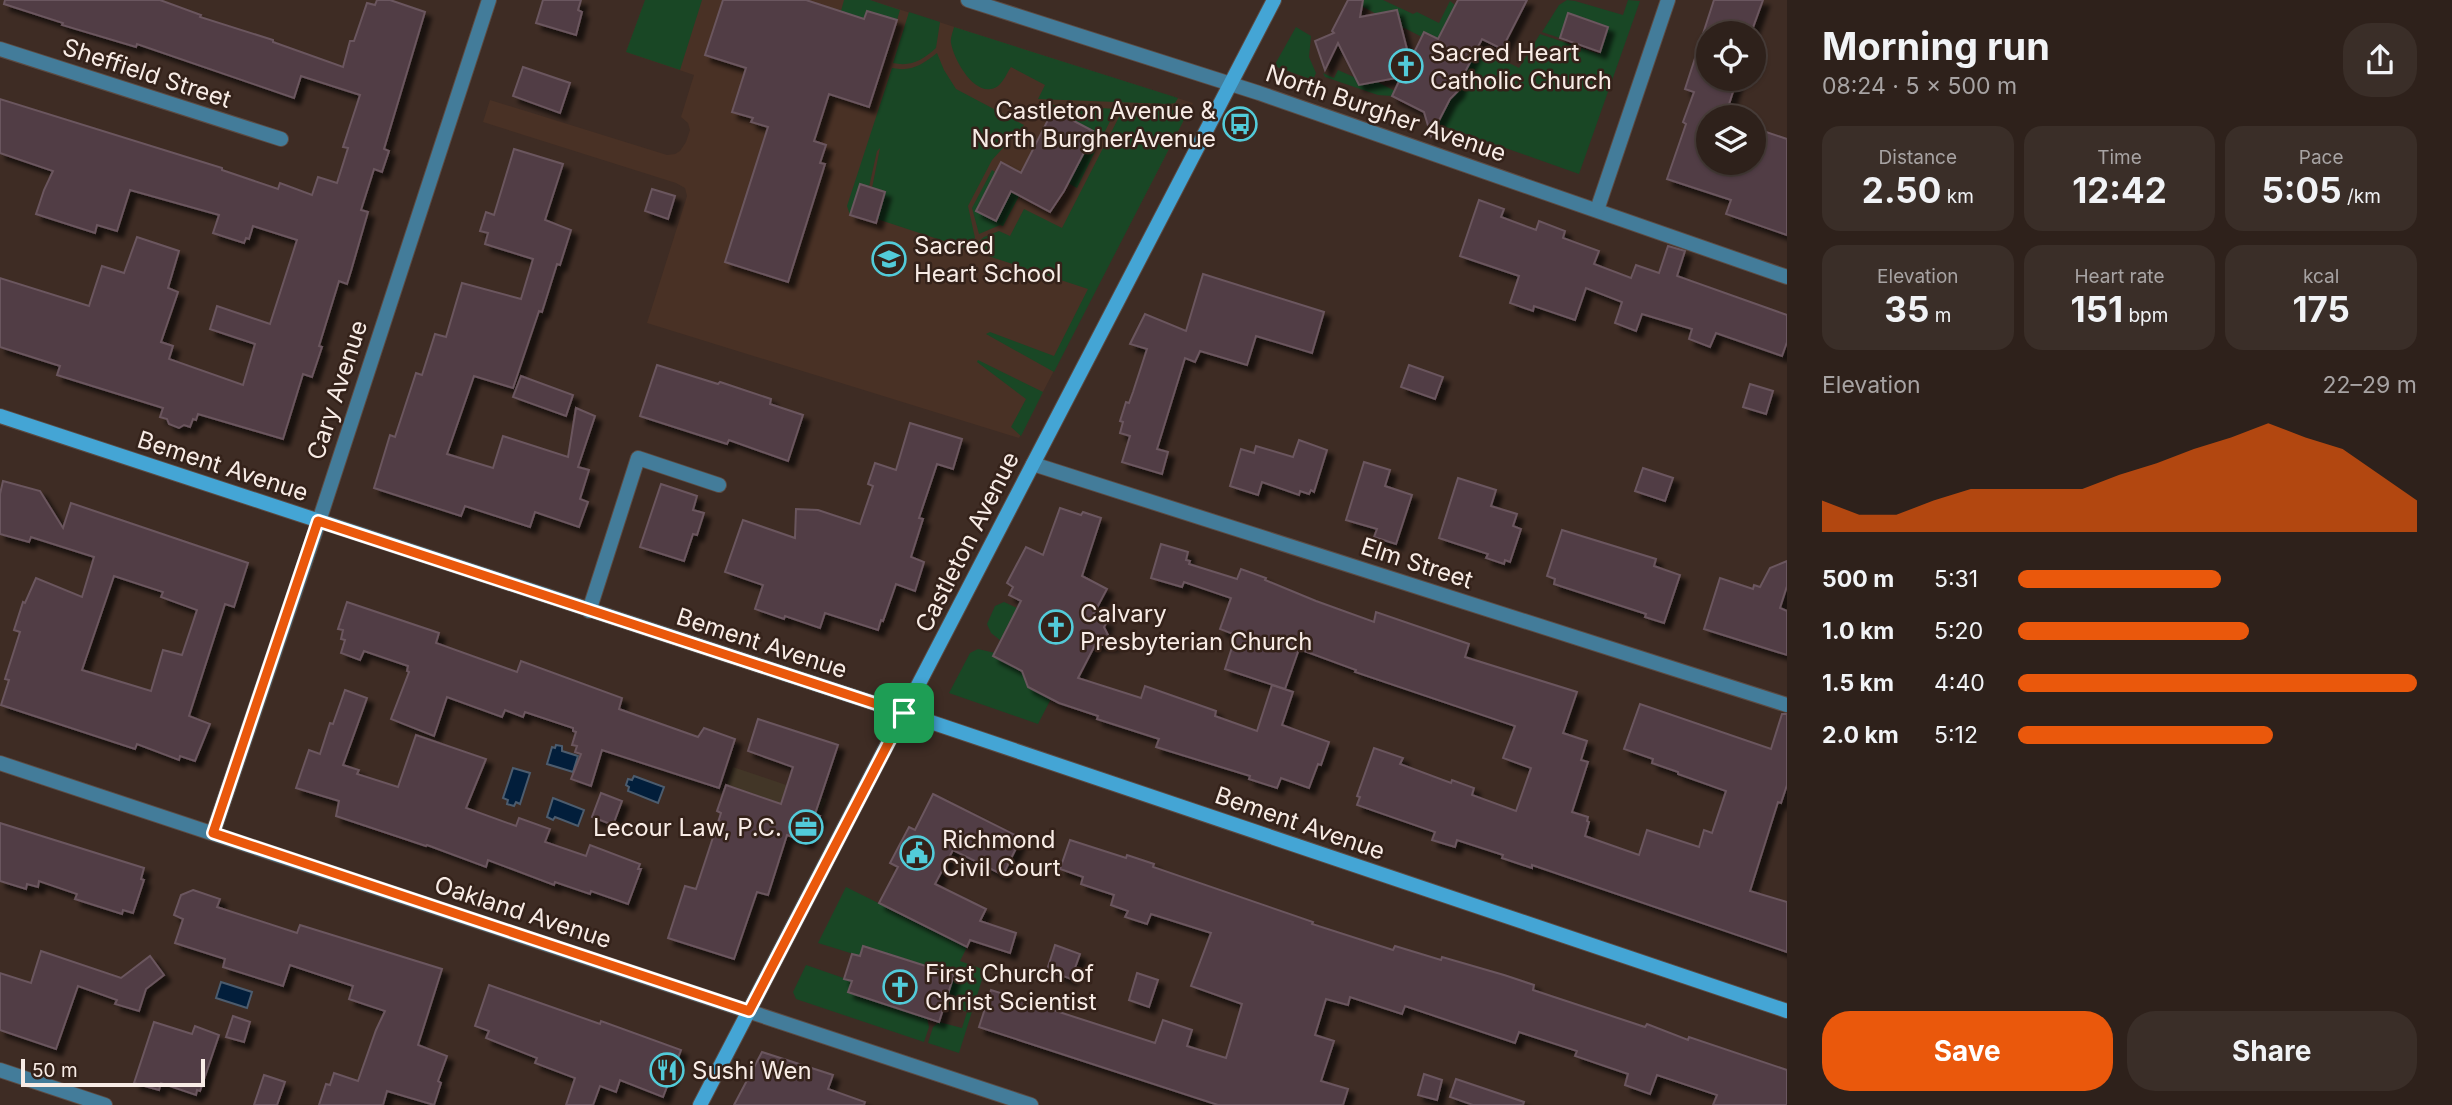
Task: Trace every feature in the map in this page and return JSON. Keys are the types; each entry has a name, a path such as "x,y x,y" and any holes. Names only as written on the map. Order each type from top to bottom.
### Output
{"street":[{"name":"Cary Avenue","path":"213,833 489,0"},
{"name":"North Burgher Avenue","path":"968,0 1231,84 1787,277"},
{"name":"Castleton Avenue","path":"700,1105 1274,0"},
{"path":"1597,210 1668,0"},
{"name":"Sheffield Street","path":"0,49 281,139"},
{"name":"Bement Avenue","path":"0,416 904,713 1787,1011"},
{"path":"589,611 638,458 719,485"},
{"name":"Elm Street","path":"1033,464 1787,705"},
{"name":"Oakland Avenue","path":"0,763 1031,1105"},
{"path":"0,1070 105,1105"}],"shaded area":[{"name":"Sacred Heart School","path":"645,0 870,0 1193,103 1019,438 647,323 687,196 685,188 483,122 490,100 667,155 680,151 690,130 688,123 681,117 694,75 626,52"},
{"path":"733,767 827,799 806,843 717,811"}],"green space":[{"path":"645,0 702,0 680,70 626,52"},
{"path":"844,0 870,0 900,10 897,20 868,11 864,19 841,11"},
{"path":"1363,0 1383,0 1439,23 1450,1 1455,5 1438,39 1425,32 1422,37 1361,6"},
{"path":"1567,0 1623,15 1628,0 1640,1 1579,174 1432,122 1444,99 1457,92 1464,70 1477,47 1519,68 1540,34 1599,54 1608,27 1569,13 1560,38 1542,32 1559,5"},
{"path":"909,12 940,22 936,48 916,61 893,63"},
{"path":"954,27 1178,98 1175,103 1169,104 1038,99 1045,85 1011,67 998,86 982,88 968,77 953,51 951,41"},
{"path":"1296,27 1311,36 1309,57 1316,73 1313,80 1274,66"},
{"path":"937,53 956,89 1024,125 992,160 968,206 975,238 965,248 877,219 885,193 872,188 880,148 869,187 860,184 850,215 847,206 892,68 916,67"},
{"path":"1338,70 1356,78 1360,84 1366,84 1370,78 1395,91 1392,96 1378,95 1325,77 1323,73 1334,78"},
{"path":"1039,106 1116,109 1077,188 1068,183 1092,131 1054,110 1052,113"},
{"path":"1124,110 1176,110 1186,116 1054,372 986,334 990,332 1054,356 1088,289 970,250 984,237 999,231 1010,236 1024,209 1062,228 1119,117"},
{"path":"992,170 995,172 976,211 996,221 1011,192 1019,196 1003,226 979,234 972,208"},
{"path":"978,360 1043,392 1021,436 1011,427 1026,399 977,362"},
{"path":"1004,602 1017,608 1000,640 991,633 987,624 995,606"},
{"path":"978,649 995,653 993,656 1010,665 1031,657 1023,673 1028,687 1055,691 1038,724 949,693 970,653"},
{"path":"846,887 967,947 960,961 985,970 959,1053 928,1043 933,1027 939,1022 962,1028 967,1012 945,1004 954,975 864,946 860,956 818,943"},
{"path":"806,965 852,981 849,992 927,1018 929,1027 924,1042 796,999 793,992"}],"water":[{"path":"556,745 562,746 562,751 578,756 573,772 547,764 552,747 555,748"},
{"path":"513,768 530,773 520,804 516,802 514,806 507,804 508,800 503,798"},
{"path":"634,776 664,787 658,803 628,791 628,779 632,780"},
{"path":"553,798 584,810 578,826 555,817 553,820 547,817"},
{"path":"221,982 252,992 247,1008 216,998"}],"building":[{"path":"5,0 160,0 201,15 200,17 273,40 343,67 350,41 354,41 367,3 375,5 377,0 390,0 425,12 384,149 389,151 382,172 374,169 361,210 368,212 347,284 339,281 312,377 303,374 283,439 198,414 190,427 184,425 179,428 160,417 163,408 57,375 60,366 0,347 0,278 89,306 102,266 124,273 137,237 179,251 168,288 178,292 161,342 173,346 169,359 243,385 255,344 210,329 217,306 270,324 297,240 253,226 249,239 246,238 244,243 213,233 219,215 130,190 117,231 97,225 95,233 36,214 53,171 0,153 0,99 222,168 278,189 280,183 312,195 318,177 337,183 348,148 343,147 360,95 301,76 294,98 137,44 136,47 62,25 63,23 4,4"},
{"path":"543,0 581,0 578,10 582,12 576,35 536,23"},
{"path":"723,0 806,0 864,19 867,11 897,20 869,107 829,94 814,141 826,145 820,163 825,164 788,282 725,262 768,127 751,122 753,118 732,112 746,68 705,55"},
{"name":"Sacred Heart Catholic Church","path":"1348,0 1363,0 1360,17 1397,10 1410,61 1424,32 1438,39 1458,0 1527,0 1502,49 1482,39 1458,91 1450,99 1431,136 1424,112 1392,96 1401,77 1359,85 1338,43 1325,70 1315,41 1334,33 1332,31"},
{"path":"1714,0 1763,0 1755,21 1707,21"},
{"path":"1568,13 1608,27 1600,52 1560,38"},
{"path":"1696,55 1696,91 1733,91 1729,105 1696,105 1696,175 1766,175 1766,132 1787,139 1787,235 1726,214 1731,200 1667,179 1694,92 1685,89"},
{"path":"523,67 570,83 560,113 513,96"},
{"path":"1053,110 1093,131 1064,191 1050,212 1011,191 996,221 976,211 1001,162 1021,173"},
{"path":"514,149 563,164 545,220 571,230 542,312 539,311 513,388 474,376 447,454 493,468 503,436 568,457 576,408 595,416 578,467 589,470 580,499 588,502 579,527 535,512 530,527 465,506 461,516 374,488 390,435 395,437 416,373 422,375 435,334 446,337 462,283 521,299 533,259 485,244 488,233 480,231 486,212 494,215"},
{"path":"860,184 885,192 876,223 850,215"},
{"path":"652,189 675,196 668,219 645,211"},
{"path":"1479,200 1504,209 1501,217 1536,230 1539,221 1565,231 1563,238 1599,251 1594,264 1631,278 1636,265 1659,273 1668,246 1685,251 1677,276 1787,315 1787,342 1782,356 1716,333 1710,347 1689,339 1692,329 1642,314 1636,331 1615,323 1622,302 1586,288 1575,320 1534,306 1533,311 1510,303 1519,276 1460,256"},
{"path":"1203,274 1324,312 1312,353 1256,336 1247,365 1200,351 1195,362 1185,358 1157,449 1168,452 1162,474 1122,462 1130,436 1120,433 1123,422 1120,421 1126,402 1129,403 1147,349 1130,344 1145,314 1186,331"},
{"path":"657,365 771,399 770,404 803,415 788,461 729,440 727,444 640,416"},
{"path":"1409,365 1443,377 1435,399 1401,387"},
{"path":"521,376 573,395 566,416 513,397"},
{"path":"1750,384 1773,391 1766,414 1743,407"},
{"path":"910,423 962,439 953,469 937,464 919,518 923,519 911,557 924,562 915,591 896,584 878,630 825,613 820,628 755,609 763,585 725,572 743,520 795,538 796,509 818,510 860,524 873,486 868,484 875,463 896,470"},
{"path":"1299,440 1327,450 1314,492 1311,490 1309,494 1300,491 1299,495 1262,482 1258,495 1230,486 1241,449 1254,453 1256,446 1293,457"},
{"path":"1364,462 1390,470 1385,486 1412,495 1396,544 1374,537 1377,529 1346,520"},
{"path":"1643,468 1673,478 1665,501 1635,491"},
{"path":"1458,478 1496,490 1491,506 1517,514 1513,526 1521,529 1510,562 1505,560 1504,564 1486,558 1488,554 1439,538"},
{"path":"3,481 40,491 63,528 71,503 248,563 234,607 225,604 189,716 210,724 195,761 180,756 179,760 137,744 135,749 1,705 9,680 5,679 20,632 14,630 23,602 25,603 36,578 82,597 94,557 31,537 29,542 0,534 0,494","holes":["114,576 163,592 161,597 197,610 182,655 163,650 151,691 82,670"]},
{"path":"661,484 697,496 693,510 704,513 684,561 640,547"},
{"path":"1060,508 1101,518 1082,576 1107,589 1093,615 1107,622 1104,627 1113,645 1095,645 1078,678 1141,698 1145,686 1216,711 1215,716 1257,731 1272,685 1293,692 1282,725 1329,742 1309,788 1281,778 1277,788 1249,779 1250,776 1156,747 1159,739 1097,719 1098,716 1059,703 1028,687 1022,671 993,656 1021,601 1009,595 1013,587 1007,583 1026,547 1043,555"},
{"path":"1562,530 1656,559 1654,566 1680,575 1664,623 1645,617 1646,614 1554,584 1555,579 1547,576"},
{"path":"1161,544 1188,552 1186,560 1190,561 1189,564 1237,579 1241,569 1374,622 1376,612 1469,644 1465,657 1577,692 1563,733 1587,741 1581,760 1588,762 1572,812 1588,817 1585,836 1639,855 1647,830 1699,847 1704,830 1712,833 1726,791 1678,774 1652,763 1653,759 1624,749 1640,704 1771,749 1782,714 1787,714 1787,785 1781,803 1778,802 1750,891 1787,902 1787,952 1532,865 1532,868 1502,858 1503,855 1457,840 1455,847 1432,840 1435,832 1357,805 1360,797 1357,796 1374,748 1403,758 1400,764 1451,783 1452,780 1474,788 1472,795 1516,811 1531,768 1503,758 1515,726 1355,672 1356,670 1299,649 1285,689 1225,669 1236,635 1220,629 1231,598 1184,582 1182,587 1151,578"},
{"path":"1787,561 1787,586 1780,608 1787,611 1787,655 1704,629 1720,578 1753,589 1754,585 1760,587 1770,568"},
{"path":"347,602 439,633 436,643 517,672 521,661 622,698 619,709 698,737 704,728 735,739 719,788 602,750 591,786 571,779 581,754 575,752 577,746 572,745 576,732 573,728 525,712 523,717 505,710 502,717 447,697 434,736 391,719 409,672 408,666 364,651 360,660 341,653 345,640 341,639 343,630 338,629"},
{"path":"345,690 367,698 343,765 359,770 357,774 398,787 416,735 486,759 466,808 516,826 519,818 550,829 545,842 586,856 590,845 640,864 638,869 641,869 628,904 591,891 590,894 555,882 554,885 488,860 486,867 336,816 339,801 296,788 309,750 320,754"},
{"path":"758,719 838,745 815,814 820,816 807,842 787,835 768,895 757,892 734,959 668,938 685,886 696,889 721,813 717,811 726,785 781,804 793,767 748,751"},
{"path":"601,793 622,801 613,825 592,817"},
{"path":"933,794 1021,838 1003,875 953,850 935,884 986,909 980,921 1016,933 1010,953 970,940 967,947 879,903 898,867 890,863 909,827 915,830"},
{"path":"0,823 144,868 141,879 144,880 133,913 123,910 122,914 75,899 77,894 39,881 38,887 27,884 26,889 0,881"},
{"path":"1070,840 1154,864 1153,867 1393,950 1395,946 1504,975 1534,985 1533,990 1787,1070 1787,1105 1713,1105 1717,1095 1657,1075 1650,1094 1625,1085 1628,1074 1575,1056 1577,1051 1519,1032 1515,1043 1405,1006 1402,1014 1350,997 1348,1005 1326,999 1315,1035 1334,1041 1321,1081 1348,1089 1343,1105 1218,1105 979,1027 991,990 1155,1043 1163,1020 1192,1030 1187,1046 1226,1058 1242,1004 1191,986 1211,933 1151,914 1147,924 1125,917 1128,911 1111,905 1114,895 1081,884 1083,877 1060,869"},
{"path":"193,890 220,899 217,907 297,933 300,925 442,969 418,1045 447,1056 438,1081 441,1083 434,1105 387,1091 383,1105 319,1105 326,1084 330,1085 334,1073 358,1081 385,1011 349,999 353,986 290,965 283,986 223,967 225,959 175,943 183,919 174,915 181,895"},
{"path":"1055,945 1080,954 1071,979 1047,970"},
{"name":"First Church of Christ Scientist","path":"863,946 954,975 939,1022 848,992 852,981 844,979 852,954 860,956"},
{"path":"41,951 121,978 150,956 164,975 146,989 139,1011 115,1004 117,1000 78,986 56,1049 0,1030 0,973 31,983"},
{"path":"1137,973 1158,980 1149,1007 1129,1000"},
{"path":"489,985 681,1050 663,1097 620,1080 616,1092 600,1086 593,1105 566,1105 575,1078 535,1063 537,1058 486,1038 489,1031 475,1026"},
{"path":"233,1016 250,1022 244,1042 226,1037"},
{"path":"154,1022 192,1034 195,1026 219,1035 200,1091 197,1090 196,1095 161,1083 159,1090 134,1083"},
{"path":"762,1052 833,1075 828,1089 865,1102 864,1105 734,1105"},
{"path":"1424,1074 1442,1080 1437,1100 1418,1095"},
{"path":"264,1075 285,1082 277,1105 254,1105"},
{"path":"1456,1079 1524,1102 1523,1105 1473,1105 1450,1097"}],"place":[{"name":"Sacred Heart Catholic Church","path":"1406,66"},
{"name":"Castleton Avenue & North BurgherAvenue","path":"1240,124"},
{"name":"Sacred Heart School","path":"889,259"},
{"name":"Calvary Presbyterian Church","path":"1056,627"},
{"name":"Lecour Law, P.C.","path":"806,827"},
{"name":"Richmond Civil Court","path":"917,853"},
{"name":"First Church of Christ Scientist","path":"900,987"},
{"name":"Sushi Wen","path":"667,1070"}],"route":[{"path":"318,521 904,713 749,1011 213,833 318,521"}]}
